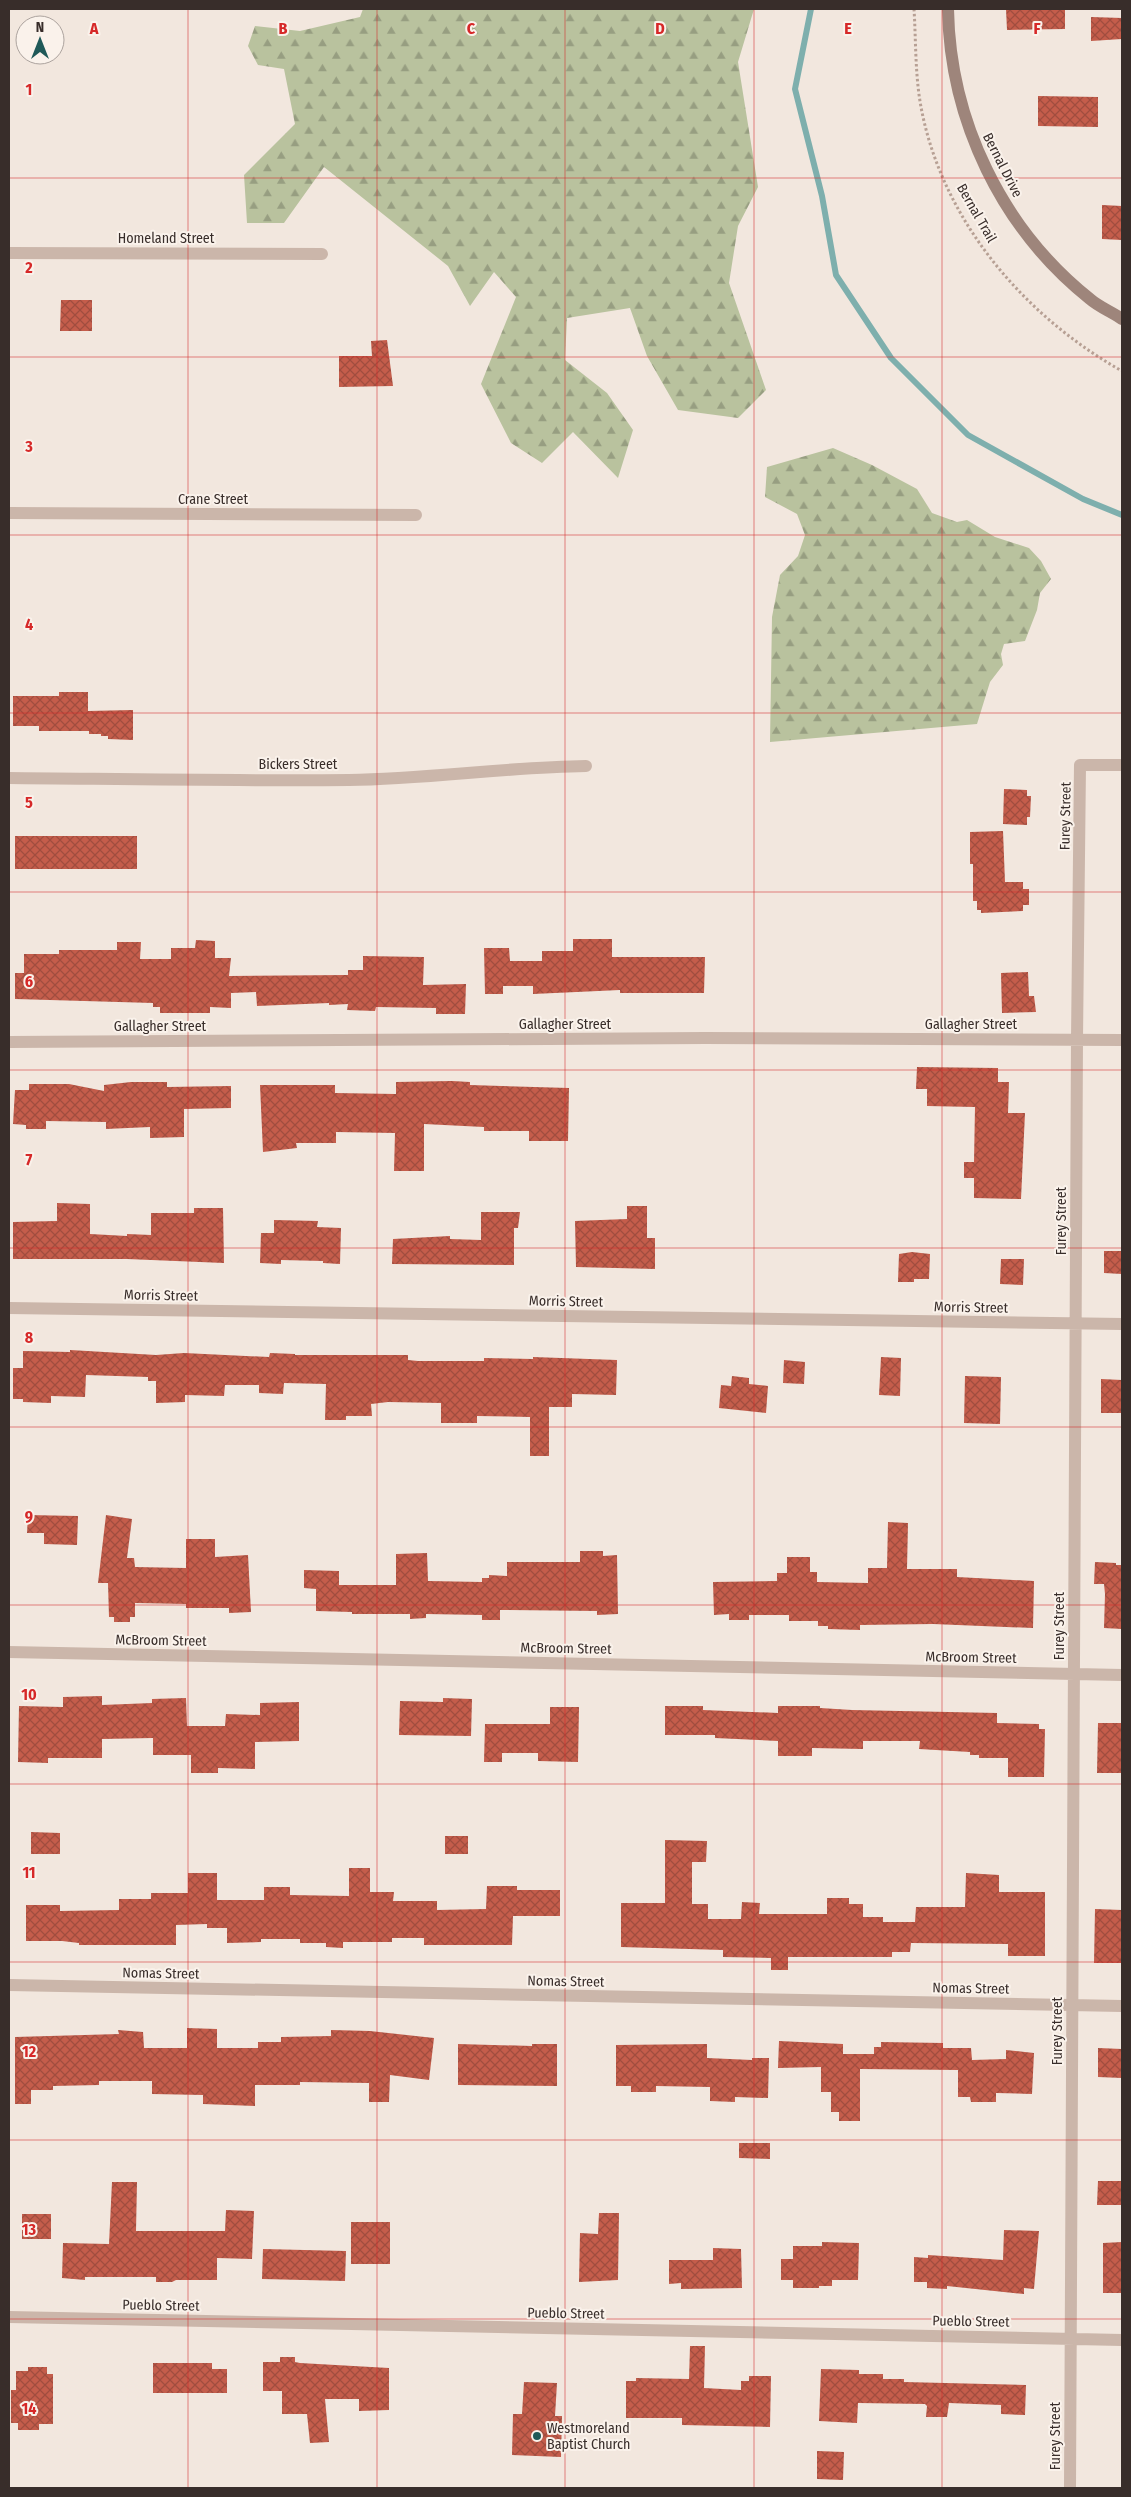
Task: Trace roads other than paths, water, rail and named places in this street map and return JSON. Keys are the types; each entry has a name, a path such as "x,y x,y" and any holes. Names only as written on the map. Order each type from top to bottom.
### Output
{"street":[{"name":"Bernal Drive","path":"948,9 954,72 970,133 1001,200 1048,259 1090,300 1122,319"},
{"name":"Homeland Street","path":"9,253 322,254"},
{"name":"Crane Street","path":"9,513 416,515"},
{"name":"Furey Street","path":"1070,2488 1080,764 1122,765"},
{"name":"Bickers Street","path":"9,778 349,780 427,776 525,767 586,766"},
{"name":"Gallagher Street","path":"9,1042 705,1038 1122,1040"},
{"name":"Morris Street","path":"9,1308 1122,1324"},
{"name":"McBroom Street","path":"9,1652 1122,1675"},
{"name":"Nomas Street","path":"9,1985 1122,2006"},
{"name":"Pueblo Street","path":"9,2317 1122,2340"}],"waterway":[{"path":"811,9 795,89 822,196 836,275 891,358 968,435 1083,499 1122,515"}],"place":[{"name":"Westmoreland Baptist Church","path":"537,2436"}]}
